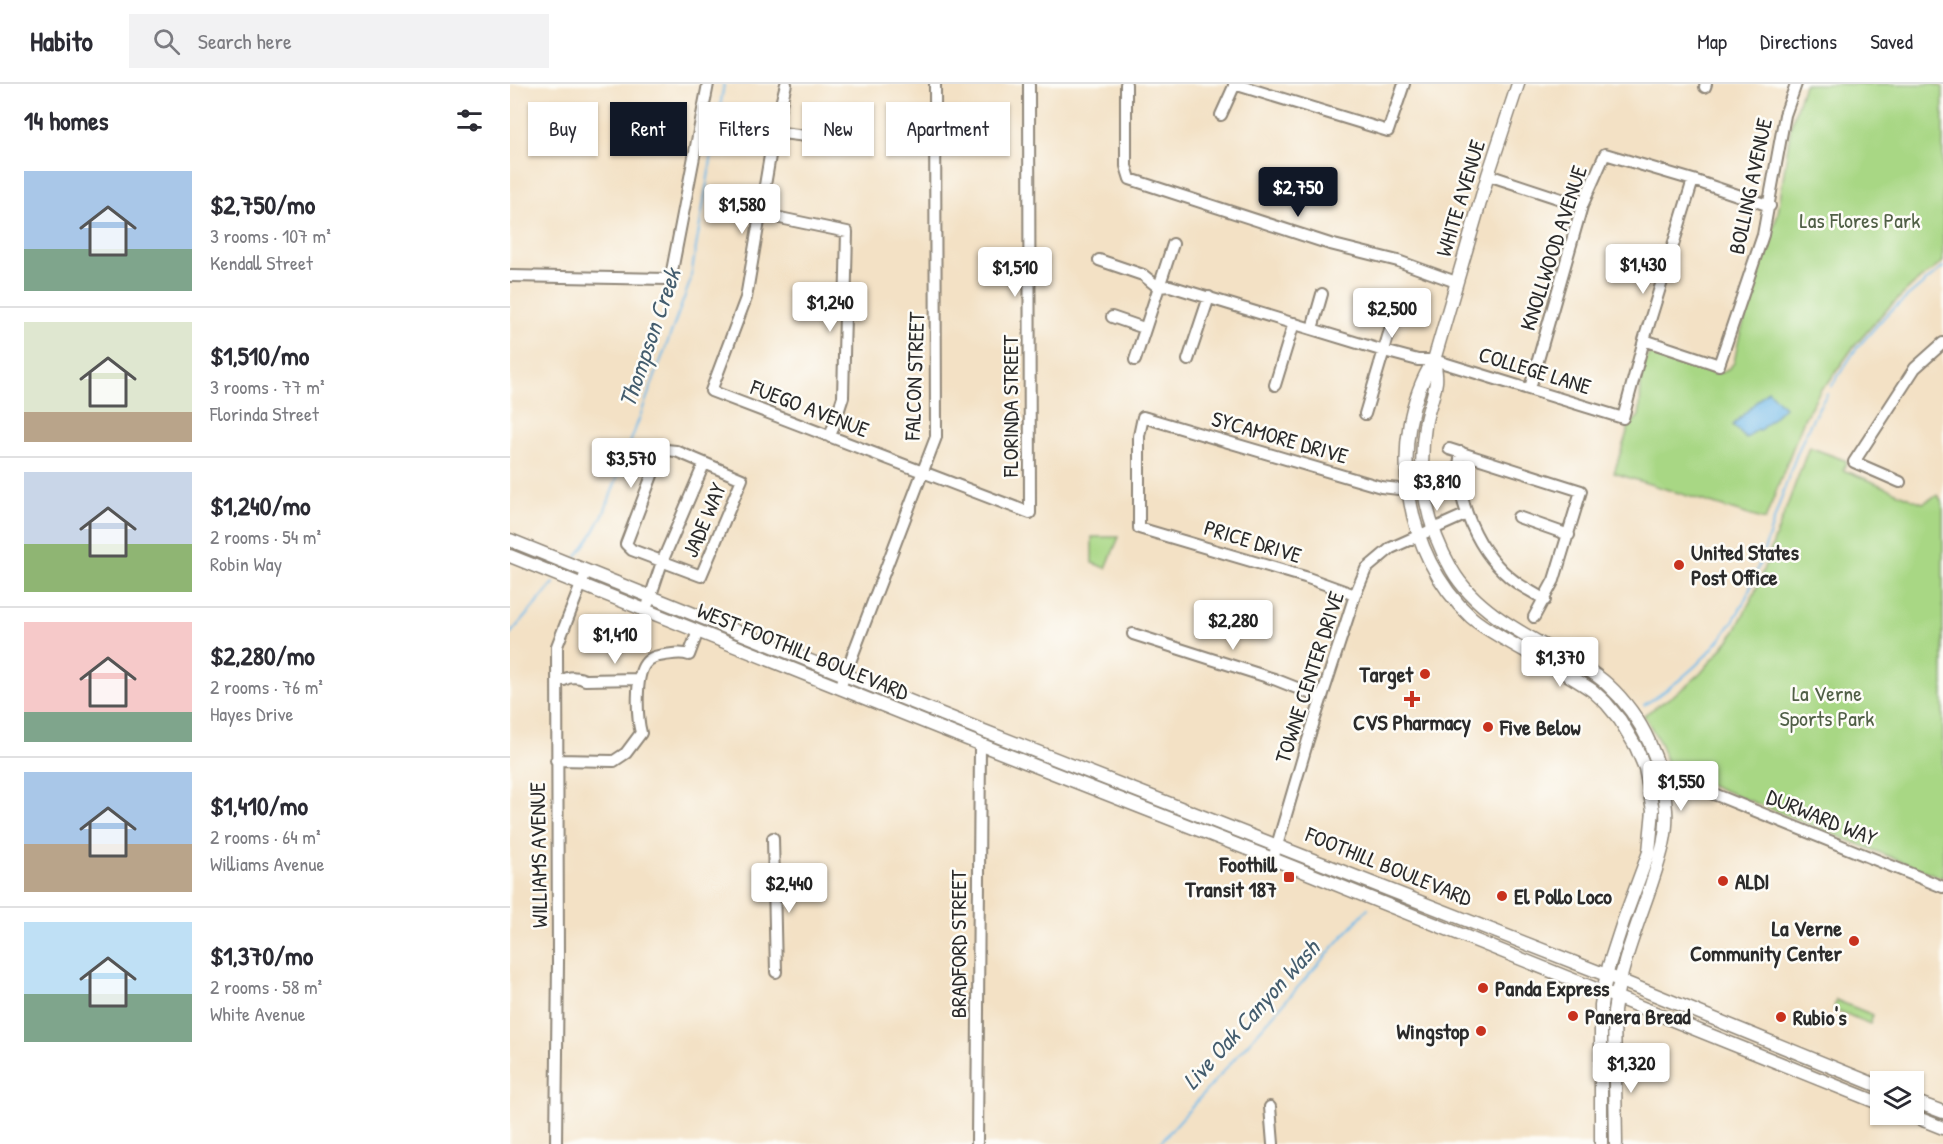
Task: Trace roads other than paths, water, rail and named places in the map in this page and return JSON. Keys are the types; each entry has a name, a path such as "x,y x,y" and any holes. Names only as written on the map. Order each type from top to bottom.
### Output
{"main road":[{"name":"WHITE AVENUE","path":"1518,84 1488,175 1434,360 1423,377 1410,426 1406,460 1408,490 1412,517 1429,559 1451,595 1472,618 1583,684 1606,703 1636,747 1650,788 1653,825 1649,852 1606,975 1601,1005 1600,1144"},
{"name":"WHITE AVENUE","path":"1434,360 1437,381 1425,423 1420,459 1423,489 1433,530 1453,571 1484,606 1506,624 1591,672 1619,696 1638,720 1654,753 1665,787 1667,827 1661,858 1619,980 1614,1011 1616,1144"},
{"name":"WEST FOOTHILL BOULEVARD","path":"510,540 980,729"},
{"name":"WEST FOOTHILL BOULEVARD","path":"510,556 980,744"},
{"name":"FOOTHILL BOULEVARD","path":"980,729 1619,980 1870,1083"},
{"name":"FOOTHILL BOULEVARD","path":"980,744 1273,859 1870,1100"},
{"path":"1924,1105 1943,1112"},
{"path":"1924,1120 1943,1128"}],"street":[{"path":"510,276 667,279 672,271 708,84"},
{"path":"782,102 786,84"},
{"name":"FALCON STREET","path":"840,688 936,437 935,84"},
{"name":"FLORINDA STREET","path":"1029,84 1030,513"},
{"path":"1126,84 1126,166 1130,178 1330,244 1398,261 1456,282"},
{"path":"1221,115 1234,84 1388,131 1404,84"},
{"name":"BOLLING AVENUE","path":"1644,340 1719,365 1763,235 1785,115 1796,84"},
{"name":"KNOLLWOOD AVENUE","path":"1530,388 1582,206 1605,154 1693,180"},
{"path":"770,156 760,214 847,232 843,397 830,437"},
{"path":"1488,175 1582,206"},
{"path":"1644,340 1693,180 1770,206"},
{"name":"FUEGO AVENUE","path":"760,214 746,298 711,391 1030,513"},
{"path":"1135,360 1173,243"},
{"path":"1099,260 1143,275 1158,287"},
{"name":"COLLEGE LANE","path":"1158,287 1170,286 1209,297 1383,351 1418,360 1434,360 1623,418 1644,340"},
{"path":"1312,329 1322,294"},
{"path":"1188,360 1209,297"},
{"path":"1365,414 1395,313"},
{"path":"1112,317 1144,328"},
{"path":"1275,385 1294,323"},
{"path":"1900,482 1854,462 1915,368 1943,343"},
{"name":"SYCAMORE DRIVE","path":"1139,528 1138,436 1143,417 1381,487 1408,490"},
{"path":"1449,449 1581,491 1554,580 1534,617"},
{"path":"645,610 662,561 704,464 676,451 666,450 659,457 626,544 632,550 662,561"},
{"path":"1461,452 1459,482 1467,514 1492,559 1515,582 1545,600"},
{"name":"JADE WAY","path":"662,561 701,576 742,479 704,464"},
{"name":"TOWNE CENTER DRIVE","path":"1273,859 1279,845 1299,768 1355,595 1366,569 1391,548 1467,514"},
{"path":"1518,517 1569,535"},
{"name":"PRICE DRIVE","path":"1139,528 1305,577 1355,595"},
{"name":"WILLIAMS AVENUE","path":"556,1144 558,962 556,760 560,680 557,646 586,572"},
{"path":"556,760 614,761 626,753 640,734 638,725 639,679 644,665 654,657 683,653 689,655 698,631"},
{"path":"1133,634 1274,679 1323,698"},
{"path":"560,680 580,683 585,680 639,679"},
{"name":"BRADFORD STREET","path":"977,1144 980,744"},
{"name":"DURWARD WAY","path":"1650,788 1681,785 1704,790 1943,887"},
{"path":"773,838 776,972"},
{"path":"1270,1107 1273,1144"}],"water":[{"path":"1768,390 1784,407 1759,431 1757,429 1746,439 1733,425"}],"waterway":[{"name":"Thompson Creek","path":"577,556 604,513 690,282 724,84"},
{"path":"1831,387 1856,349 1886,315 1943,267"},
{"path":"1644,705 1692,669 1731,624 1750,589 1803,440 1827,394"},
{"name":"Thompson Creek","path":"510,634 554,583"},
{"name":"Live Oak Canyon Wash","path":"1159,1144 1368,908"}],"place":[{"name":"United States Post Office","path":"1679,565"},
{"name":"Target","path":"1425,674"},
{"name":"CVS Pharmacy","path":"1412,699"},
{"name":"Five Below","path":"1488,727"},
{"name":"Foothill Transit 187","path":"1289,877"},
{"name":"ALDI","path":"1723,881"},
{"name":"El Pollo Loco","path":"1502,896"},
{"name":"La Verne Community Center","path":"1854,941"},
{"name":"Panda Express","path":"1483,988"},
{"name":"Panera Bread","path":"1573,1016"},
{"name":"Rubio's","path":"1781,1017"},
{"name":"Wingstop","path":"1481,1031"}],"park label":[{"name":"Las Flores Park","path":"1860,220"},
{"name":"La Verne Sports Park","path":"1827,706"}]}
